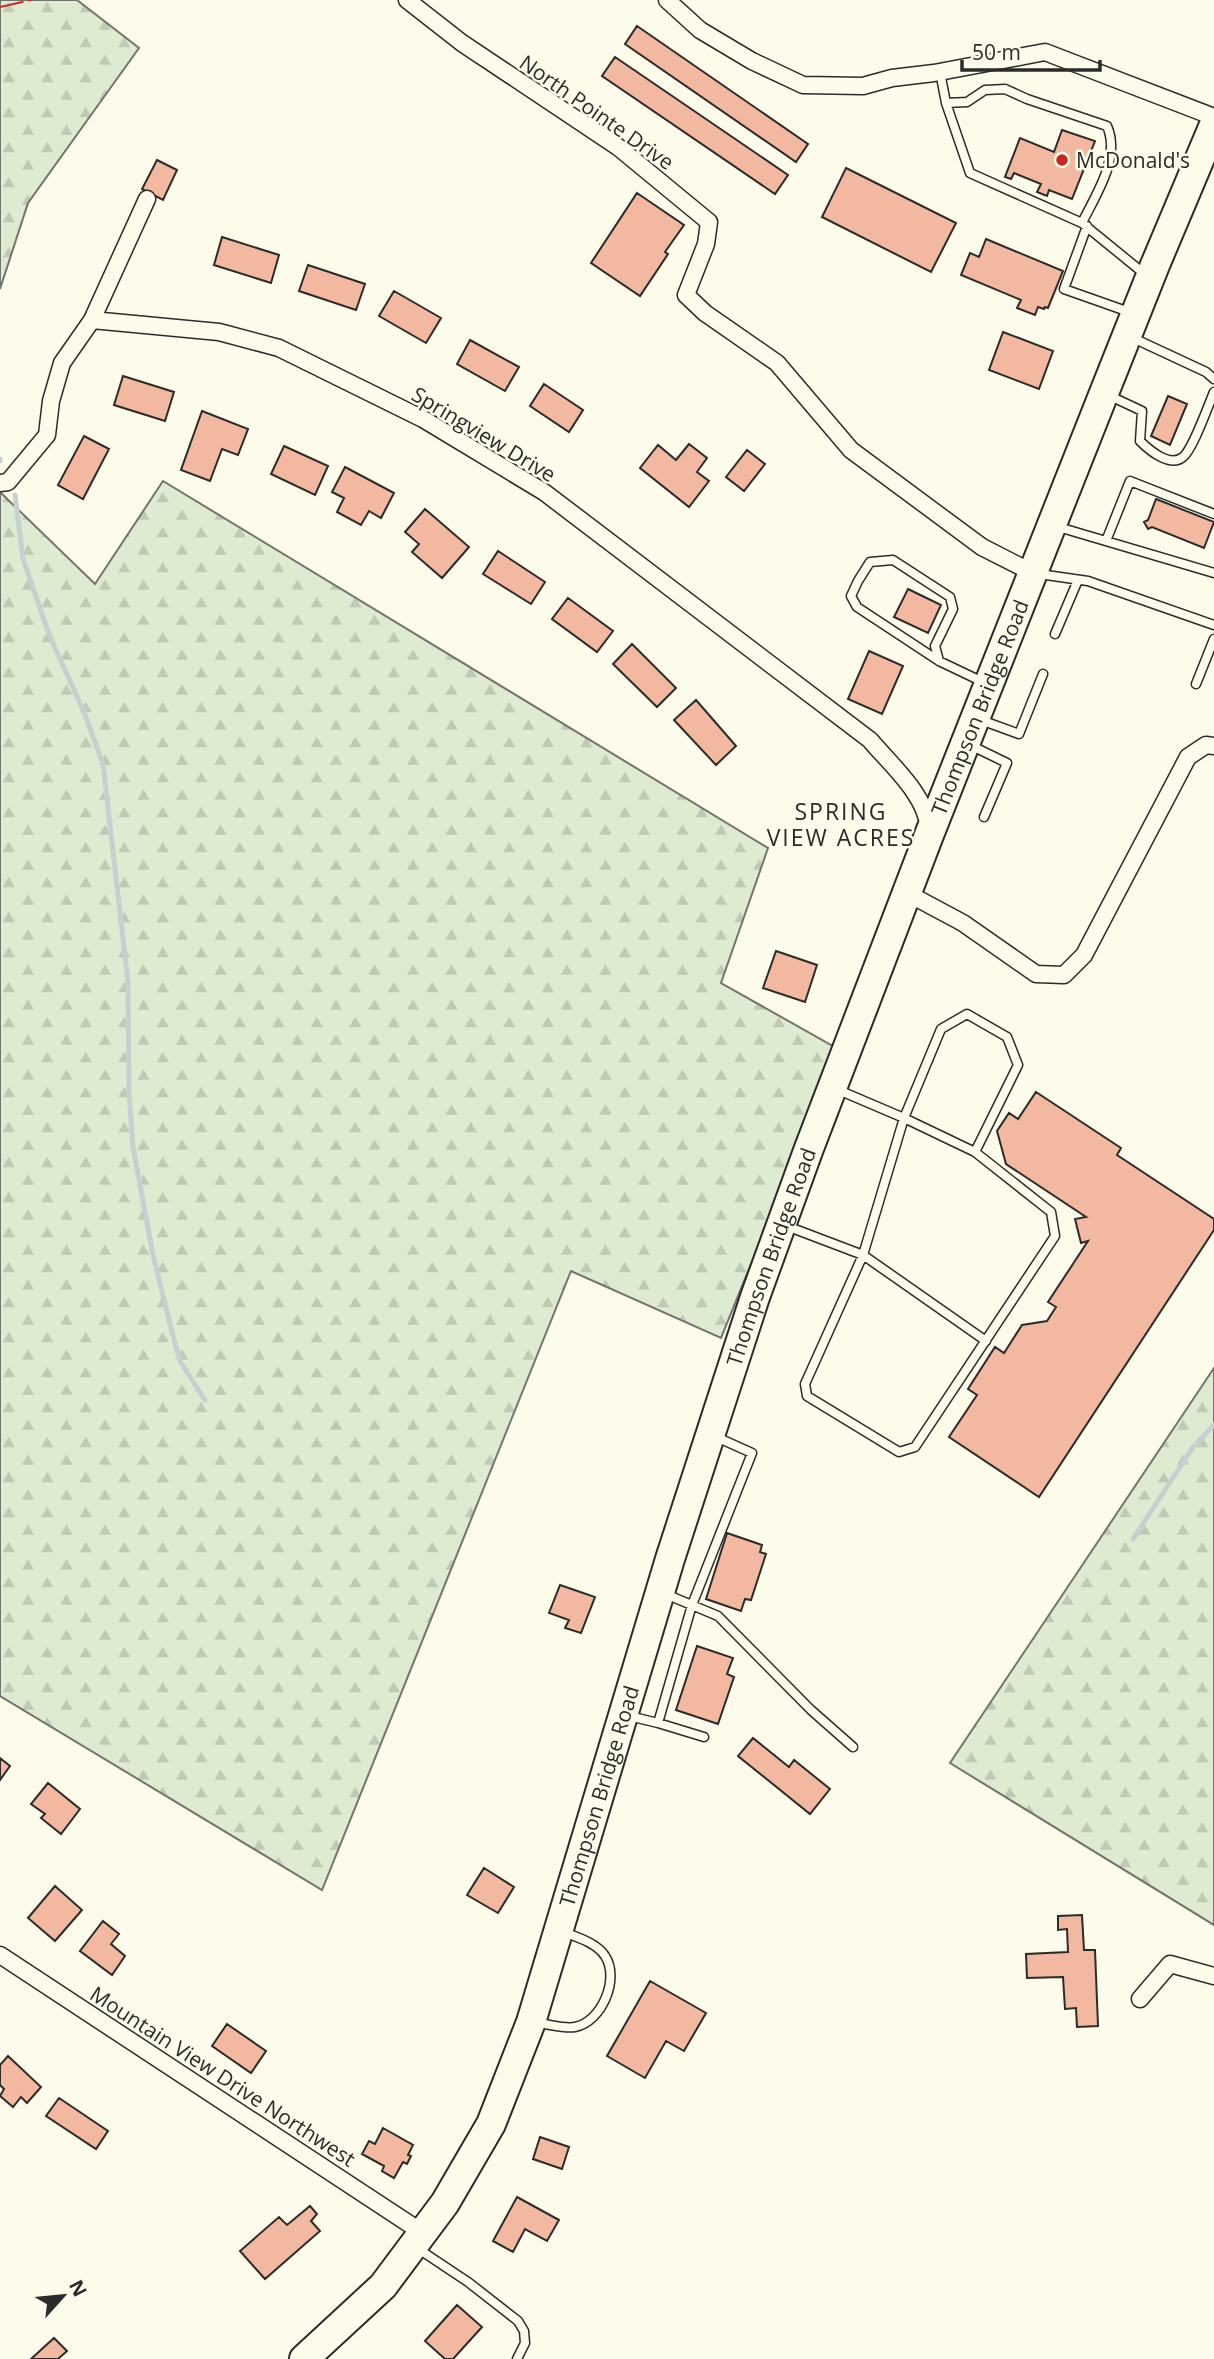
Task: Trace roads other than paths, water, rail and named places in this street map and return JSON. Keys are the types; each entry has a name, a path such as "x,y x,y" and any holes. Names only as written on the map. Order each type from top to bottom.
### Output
{"highway":[{"name":"Thompson Bridge Road","path":"304,2359 383,2286 445,2203 491,2124 531,2022 660,1592 755,1297 929,835 1149,278 1214,125"}],"street":[{"name":"North Pointe Drive","path":"407,0 462,43 618,147 709,222 706,244 686,295 705,313 777,363 852,450 982,547 1033,573"},
{"path":"667,0 711,36 752,61 803,85 863,86 892,78 940,72 1045,52 1214,117"},
{"path":"0,483 8,482 47,435 51,401 62,363 92,320 147,199"},
{"name":"Springview Drive","path":"92,320 219,332 279,348 423,419 544,492 870,740 912,789 927,813 929,835"},
{"path":"907,893 963,923 1036,974 1064,975 1084,955 1188,757 1206,745 1214,747"},
{"name":"Mountain View Drive Northwest","path":"0,1955 419,2239"},
{"path":"1140,1998 1170,1964 1214,1976"}],"lane":[{"path":"940,72 946,103 970,173 1085,224 1149,278"},
{"path":"946,103 967,102 985,90 1005,89 1107,126 1112,138 1112,155 1085,224 1064,289 1131,325 1214,379"},
{"path":"1104,393 1142,411 1140,441 1152,453 1169,460 1178,460 1185,456 1190,447 1214,392"},
{"path":"1106,541 1130,481 1214,514"},
{"path":"1052,525 1214,573"},
{"path":"939,662 935,646 953,609 950,597 892,560 870,562 851,596 856,607 939,662 989,684"},
{"path":"1033,573 1077,580 1214,625"},
{"path":"1055,634 1077,580"},
{"path":"1196,684 1214,639"},
{"path":"971,730 1018,734 1043,674"},
{"path":"971,730 1007,763 984,817"},
{"path":"832,1087 904,1118 975,1152 1051,1212 1055,1236 915,1447 899,1452 807,1396 805,1384 863,1255 904,1118 941,1029 967,1014 1007,1037 1018,1065 975,1152"},
{"path":"782,1224 863,1255 986,1341"},
{"path":"658,1723 692,1605 752,1453 711,1434"},
{"path":"660,1592 718,1616 811,1710 853,1747"},
{"path":"624,1714 704,1737"},
{"path":"531,2022 574,2028 587,2023 598,2013 611,1983 610,1968 605,1955 589,1942 559,1930"},
{"path":"419,2239 518,2321 524,2331 525,2343 517,2359"}],"waterway":[{"path":"15,495 23,559 50,637 84,712 103,764 128,982 129,1092 133,1147 153,1255 175,1344 181,1363 205,1400"},
{"path":"1133,1539 1193,1447 1214,1425"}],"place":[{"name":"McDonald's","path":"1062,160"}],"district":[{"name":"SPRING VIEW ACRES","path":"841,824"}]}
